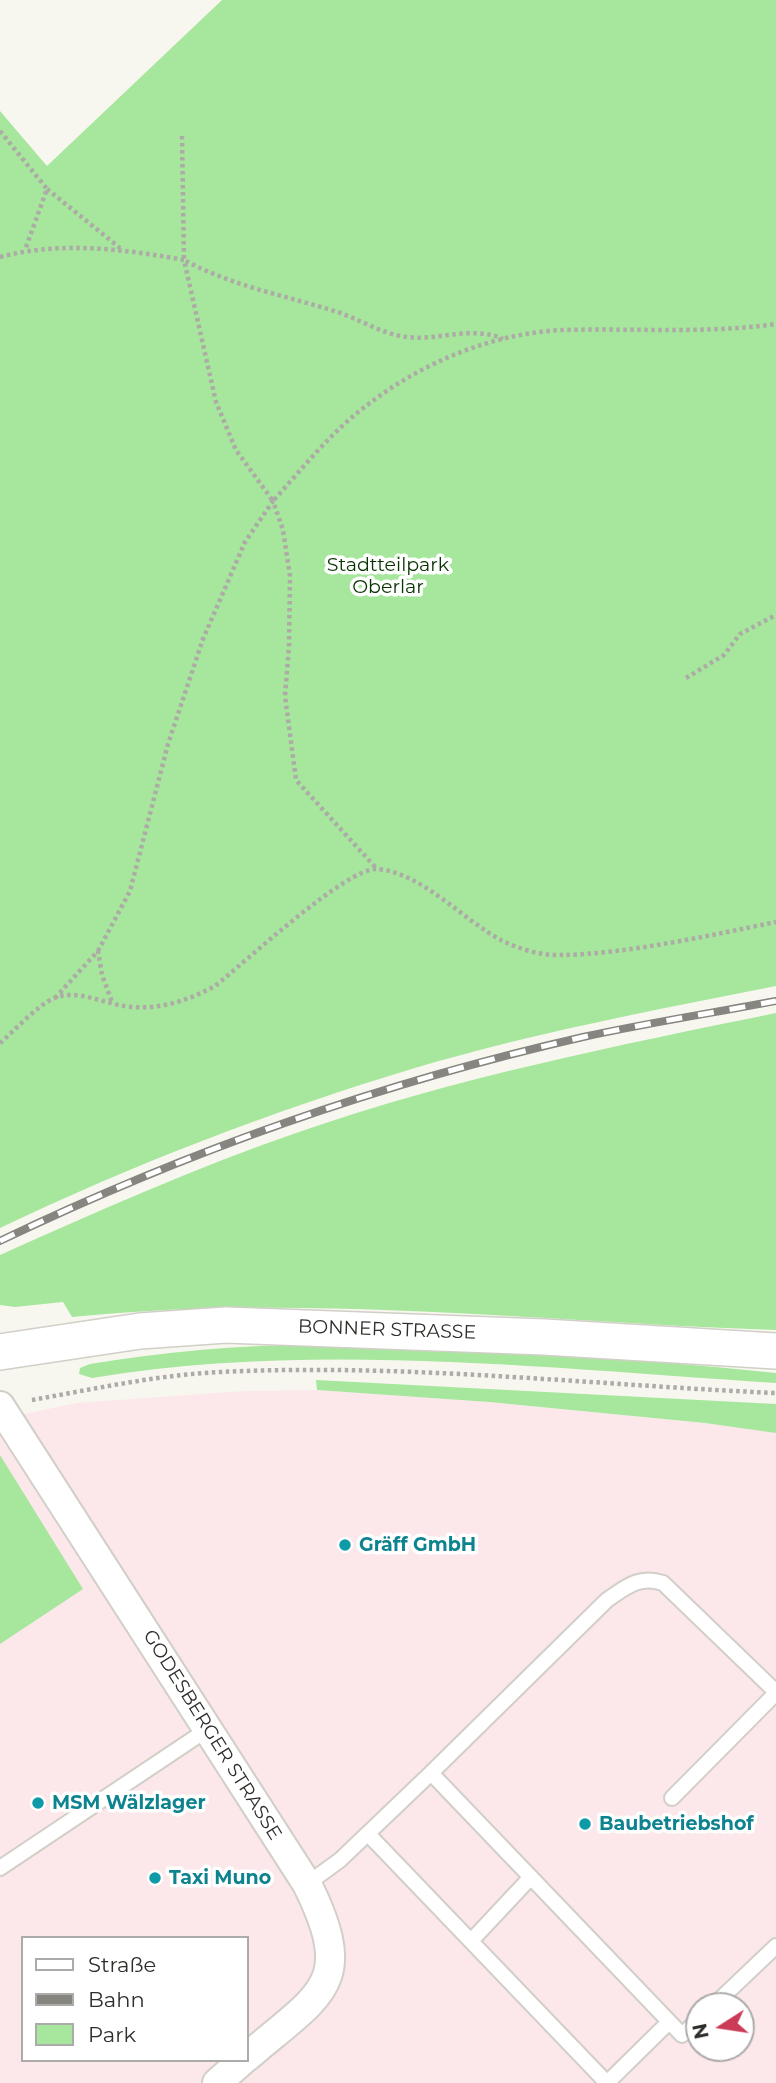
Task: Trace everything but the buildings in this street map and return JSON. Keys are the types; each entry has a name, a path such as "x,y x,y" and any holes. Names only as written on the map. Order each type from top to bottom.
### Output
{"street":[{"name":"BONNER STRASSE","path":"0,1352 139,1331 226,1325 544,1337 776,1351"},
{"name":"GODESBERGER STRASSE","path":"0,1406 307,1884 323,1914 332,1947 327,1981 313,2000 248,2056"},
{"name":"GODESBERGER STRASSE","path":"217,2083 242,2062"}],"lane":[{"path":"307,1884 340,1860 368,1834 607,1600 632,1582 651,1579 663,1583 776,1693 672,1798"},
{"path":"0,1868 208,1729"},
{"path":"431,1773 669,2022 682,2035 685,2032"},
{"path":"368,1834 607,2083 669,2022"},
{"path":"471,1941 530,1877"},
{"path":"727,1992 776,1945"}],"path":[{"path":"0,131 47,189 121,248"},
{"path":"182,136 184,260 216,402 236,450 273,502 284,530 290,576 285,696 296,780 377,869"},
{"path":"25,250 47,189"},
{"path":"0,257 25,250 121,248 184,260 258,290 334,310 409,338 458,333 495,335 503,339"},
{"path":"0,1043 54,998 98,951 130,891 168,744 203,639 246,542 273,502 331,438 365,406 410,377 458,352 503,339 558,330 740,329 776,324"},
{"path":"686,678 724,655 740,634 776,615"},
{"path":"54,998 85,997 131,1007 172,1004 197,996 215,986 325,898 362,872 377,869 403,877 499,939 526,951 559,955 599,952 776,922"},
{"path":"98,951 102,975 112,1002"},
{"path":"27,1400 218,1371 339,1369 776,1393"}],"shaded area":[{"path":"317,1390 489,1402 744,1427 776,1433 776,2083 0,2083 0,1419 77,1403 244,1391"}],"green space":[{"name":"Stadtteilpark Oberlar","path":"222,0 776,0 776,986 549,1033 415,1068 204,1140 101,1182 0,1228 0,111 47,166"},
{"path":"776,1013 776,1330 336,1308 160,1310 72,1317 63,1302 15,1307 0,1305 0,1255 223,1160 357,1113 476,1079"},
{"path":"311,1345 660,1362 776,1373 776,1383 433,1361 262,1361 177,1367 92,1378 79,1374 80,1368 90,1364 145,1356 228,1348"},
{"path":"316,1380 776,1404 776,1433 705,1423 489,1402 317,1390"},
{"path":"0,1455 83,1589 0,1644"}],"railway":[{"path":"0,1241 70,1208 213,1149 359,1098 508,1055 583,1037 776,1001"}],"place":[{"name":"Gräff GmbH","path":"345,1545"},
{"name":"MSM Wälzlager","path":"38,1803"},
{"name":"Baubetriebshof","path":"585,1824"},
{"name":"Taxi Muno","path":"155,1878"}]}
